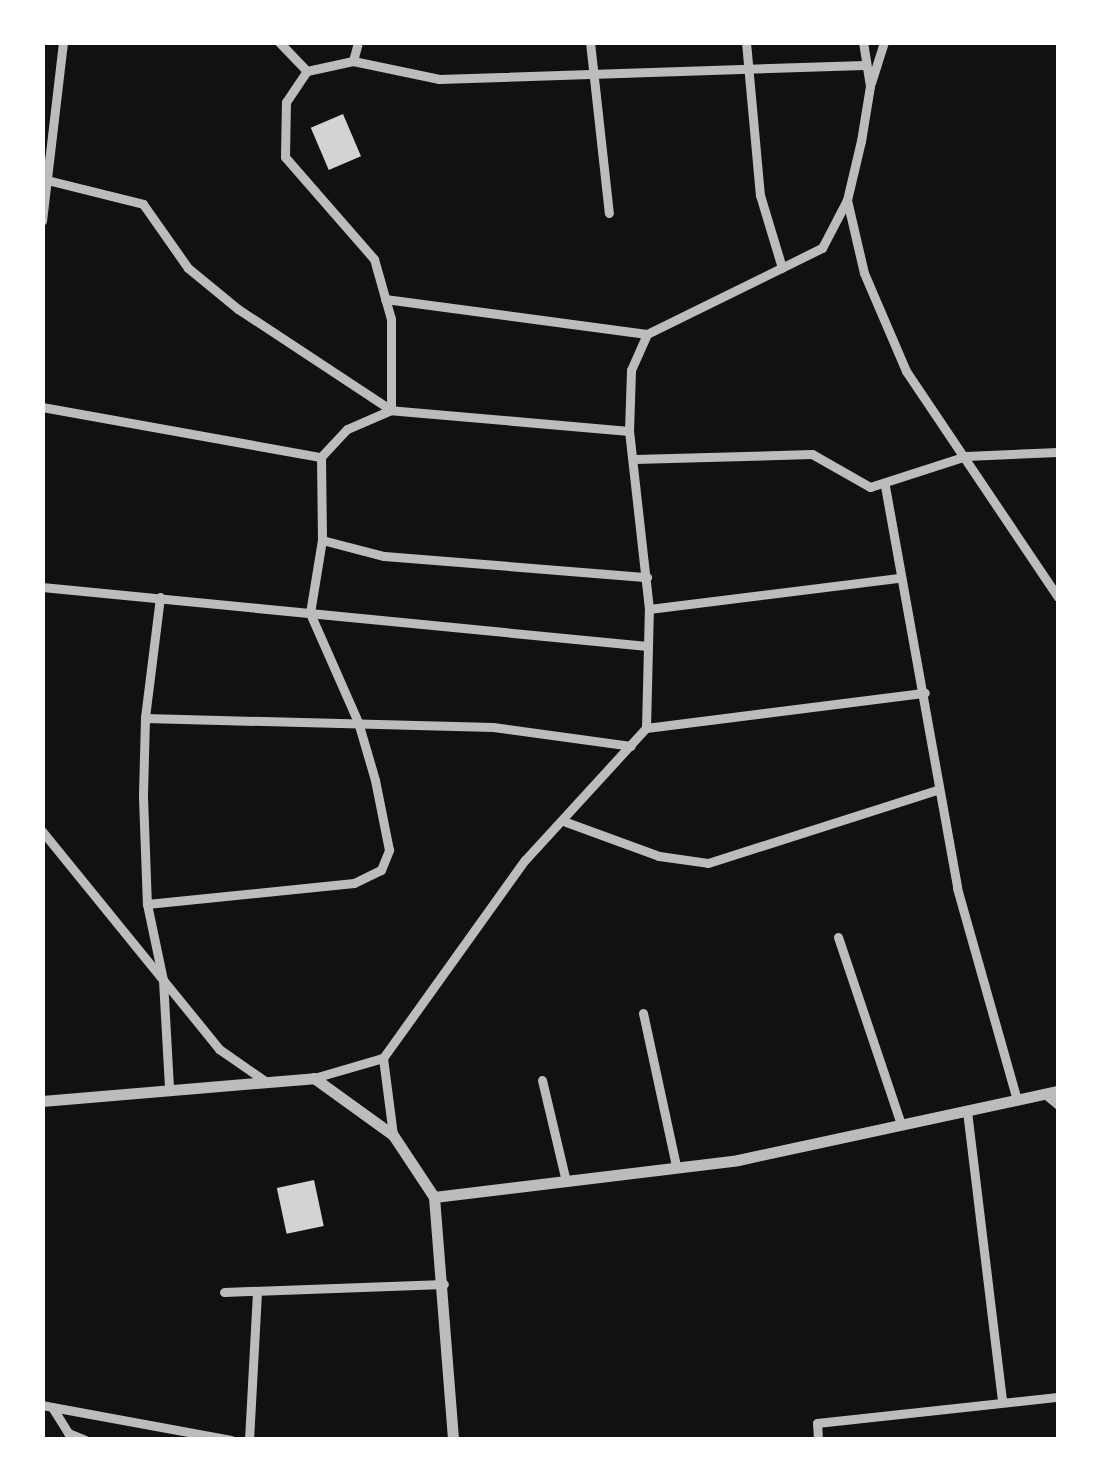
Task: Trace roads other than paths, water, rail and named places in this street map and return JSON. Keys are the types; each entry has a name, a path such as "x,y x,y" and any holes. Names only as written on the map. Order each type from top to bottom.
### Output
{"street":[{"path":"42,221 63,42"},
{"path":"279,42 307,71"},
{"path":"353,61 358,42"},
{"path":"590,42 610,213"},
{"path":"746,42 760,195 782,268"},
{"path":"862,42 870,86"},
{"path":"386,298 647,334 822,248 847,200 870,86 884,42"},
{"path":"391,410 392,319 374,259 284,156 286,102 307,71 353,61 439,80 595,78 864,65"},
{"path":"47,180 143,204 200,278 391,410"},
{"path":"847,200 864,273 906,370 1058,597"},
{"path":"42,1101 314,1078 383,1058 525,860 566,822 646,728 649,609 628,430 630,370 647,334"},
{"path":"42,407 321,456"},
{"path":"148,904 354,883 381,870 388,850 358,722 310,613 322,540 321,456 347,429 391,410 628,430"},
{"path":"634,458 812,454 852,480 885,486 966,456 1058,452"},
{"path":"885,486 898,578 924,694 937,790 1016,1100"},
{"path":"322,540 384,556 647,577"},
{"path":"649,609 898,578"},
{"path":"42,587 647,646"},
{"path":"160,597 144,718 148,904 163,980 168,1089"},
{"path":"646,728 924,694"},
{"path":"144,718 493,726 631,746"},
{"path":"566,822 659,856 708,863 937,790"},
{"path":"42,831 219,1049 268,1082"},
{"path":"838,937 900,1122"},
{"path":"643,1013 676,1166"},
{"path":"383,1058 393,1134"},
{"path":"314,1078 393,1134 434,1196 444,1284 452,1440"},
{"path":"542,1080 565,1177"},
{"path":"434,1196 565,1177 738,1160 1058,1091"},
{"path":"1045,1094 1058,1106"},
{"path":"966,1111 1002,1399"},
{"path":"224,1292 444,1284"},
{"path":"249,1440 257,1292"},
{"path":"818,1440 817,1423 1002,1399 1058,1398"},
{"path":"47,1406 68,1433 85,1440"},
{"path":"47,1406 231,1440"}]}
